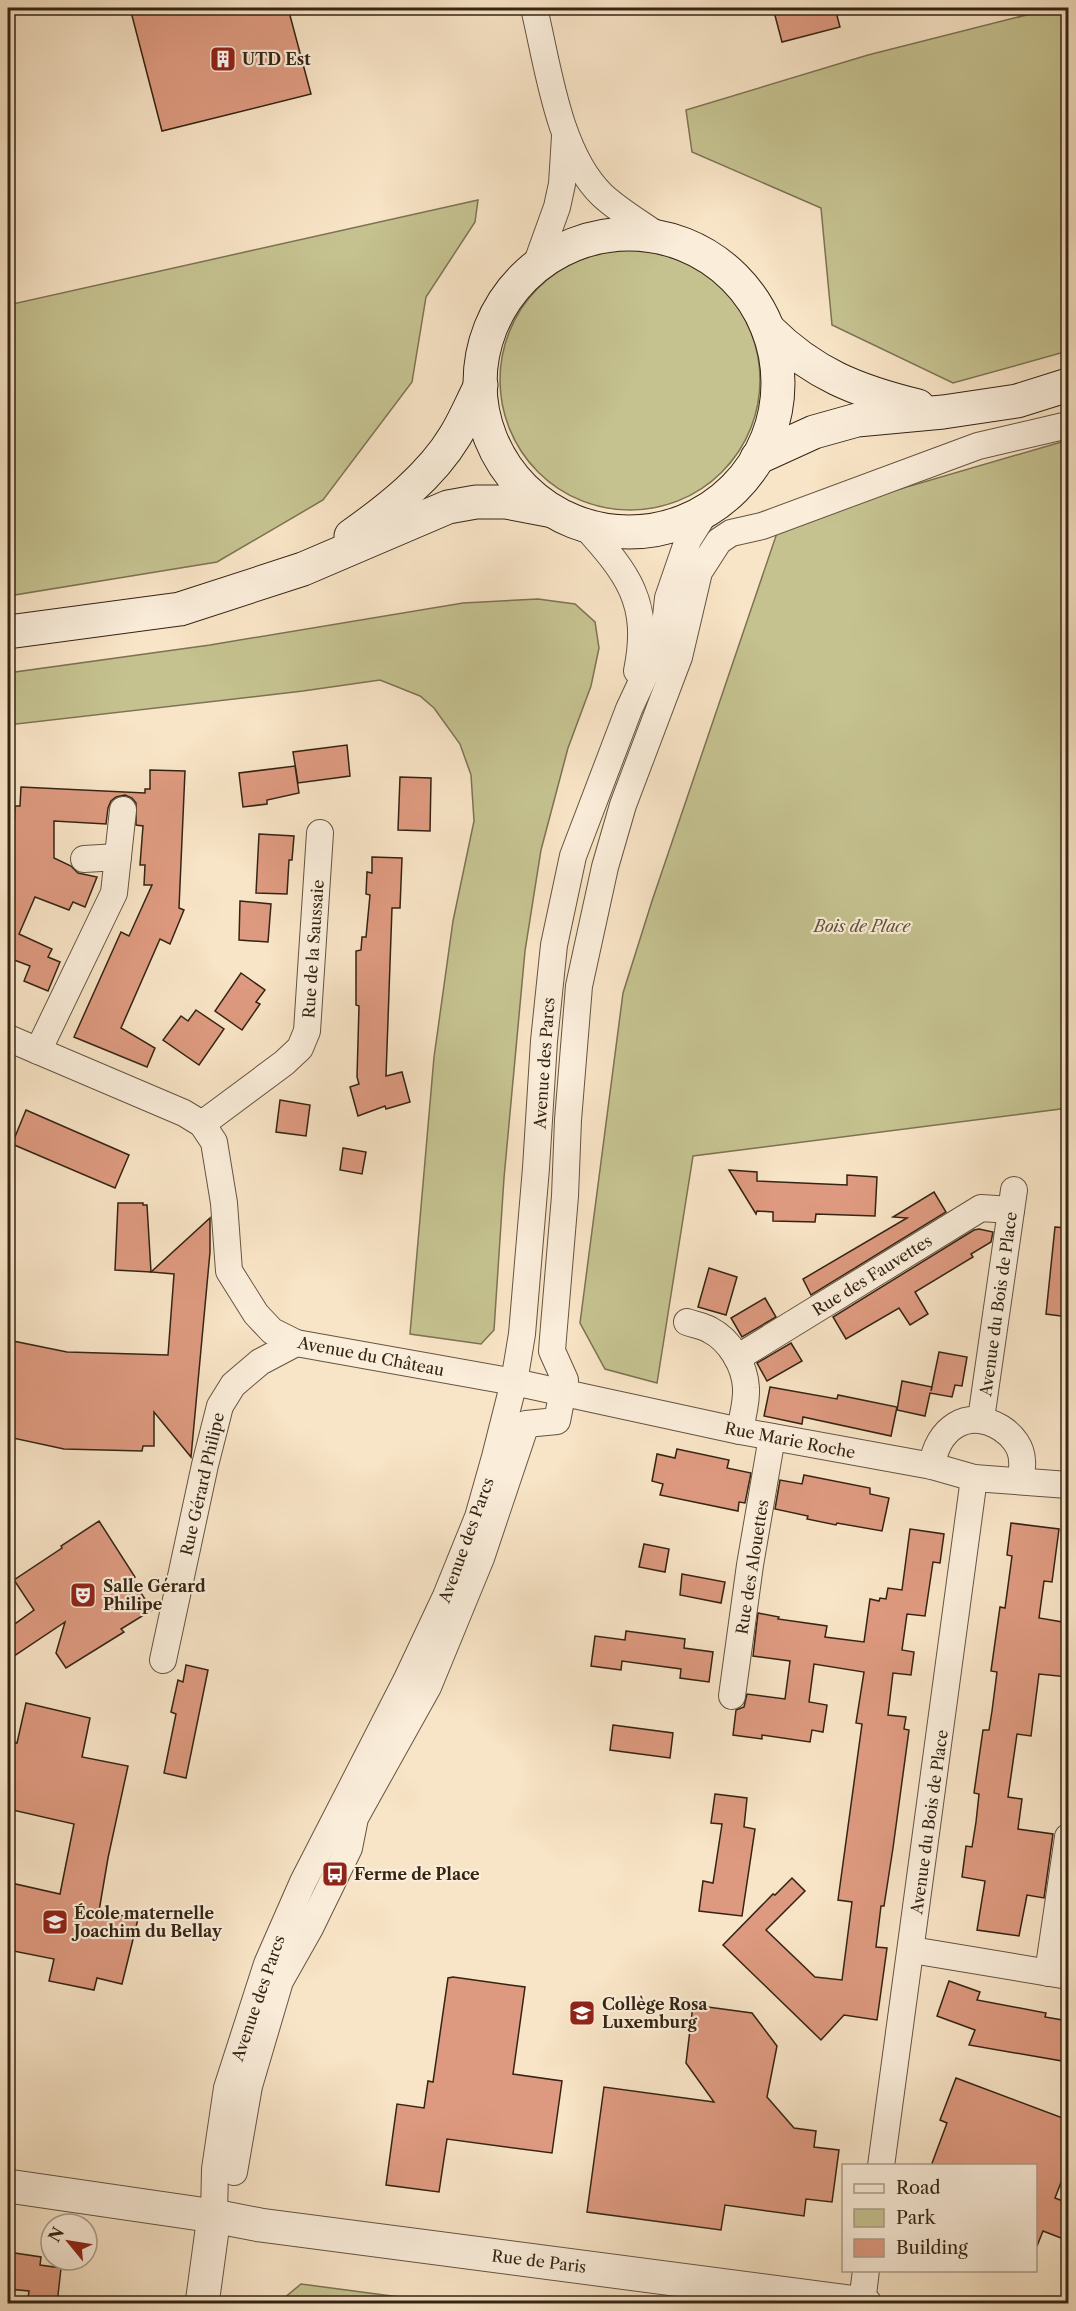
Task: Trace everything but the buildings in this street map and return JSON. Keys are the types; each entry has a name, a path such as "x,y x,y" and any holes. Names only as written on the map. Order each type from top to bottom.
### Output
{"main road":[{"path":"8,632 180,609 303,569 448,507 476,502 506,502 552,511 584,525 605,530 644,531 665,528 706,511 741,481 757,458 771,429 777,391 777,363 768,329 748,293 718,263 680,243 661,238 629,234 591,239 556,253 535,268 509,296 497,315 483,356 481,386 483,409 488,428 503,463 522,486 552,511"},
{"path":"768,329 789,351 826,375 879,397 943,412"},
{"path":"757,458 814,432 858,420 943,412 1017,401 1068,385"},
{"path":"303,569 380,516 421,477 454,436 481,386"},
{"name":"Rue de Paris","path":"8,2186 214,2216 260,2225 863,2303"},
{"name":"Avenue des Parcs","path":"202,2304 214,2216"}],"street":[{"path":"534,8 565,136 585,172 602,194 661,238"},
{"path":"535,268 557,207 562,184 565,136"},
{"path":"234,2172 249,2086 280,1981 310,1928 349,1848 355,1818 360,1807 428,1687 481,1558 526,1424 557,1421 565,1380 552,1351 579,986 611,846 643,750 679,657 699,572 719,541 731,533 762,526 978,446 1068,425"},
{"name":"Avenue des Parcs","path":"214,2216 216,2169 227,2088 267,1965 303,1882 446,1596 478,1517 514,1382 522,1334 544,1041 554,945 573,856 629,710 657,649 665,626 668,598 688,540 706,511"},
{"name":"Avenue des Parcs","path":"584,525 626,575 638,604 642,645 629,710"},
{"path":"38,1051 114,892 123,810"},
{"name":"Rue de la Saussaie","path":"202,1124 284,1063 300,1048 307,1031 320,833"},
{"path":"84,858 118,857"},
{"path":"8,1038 184,1113 202,1124"},
{"name":"Avenue du Château","path":"202,1124 214,1142 220,1167 229,1271 256,1314 272,1331 296,1343 514,1382"},
{"name":"Rue des Fauvettes","path":"737,1358 981,1208 1013,1200"},
{"name":"Avenue du Bois de Place","path":"981,1419 1013,1200"},
{"path":"687,1322 718,1334 737,1358 744,1374 746,1391 740,1431"},
{"name":"Rue Gérard Philipe","path":"163,1660 220,1406 233,1385 260,1362 296,1343"},
{"name":"Rue Marie Roche","path":"514,1382 740,1431 932,1466 974,1478 1068,1485"},
{"name":"Avenue du Bois de Place","path":"932,1466 934,1453 944,1434 963,1422 981,1419 993,1423 1014,1438 1023,1460 1020,1480"},
{"name":"Rue des Alouettes","path":"732,1696 750,1565 772,1437"},
{"name":"Avenue du Bois de Place","path":"881,2164 974,1478"},
{"path":"912,1950 1058,1975 1068,1837"},
{"path":"863,2303 866,2272"}],"green space":[{"path":"1054,8 1068,8 1068,351 953,383 832,325 821,208 692,152 686,110 868,55"},
{"path":"478,200 475,222 426,297 412,382 323,500 217,562 8,596 8,305"},
{"path":"630,250 655,253 680,260 702,272 722,288 738,308 750,330 757,355 760,380 757,405 750,430 738,452 722,472 702,488 680,500 655,507 630,510 605,507 580,500 558,488 538,472 522,452 510,430 503,405 500,380 503,355 510,330 522,308 538,288 558,272 580,260 605,253"},
{"name":"Bois de Place","path":"1068,440 1068,1108 693,1156 657,1383 605,1369 580,1323 623,993 780,524"},
{"path":"538,599 575,604 595,622 599,648 591,686 568,748 541,850 525,951 504,1178 494,1330 481,1344 410,1334 434,1057 453,921 474,821 471,775 460,744 434,708 420,696 380,680 8,725 8,673 210,645 463,603"},
{"path":"301,2284 445,2303 278,2303"}],"place":[{"name":"UTD Est","path":"223,59"},
{"name":"Salle Gérard Philipe","path":"83,1595"},
{"name":"Ferme de Place","path":"335,1874"},
{"name":"École maternelle Joachim du Bellay","path":"55,1922"},
{"name":"Collège Rosa Luxemburg","path":"582,2013"}]}
